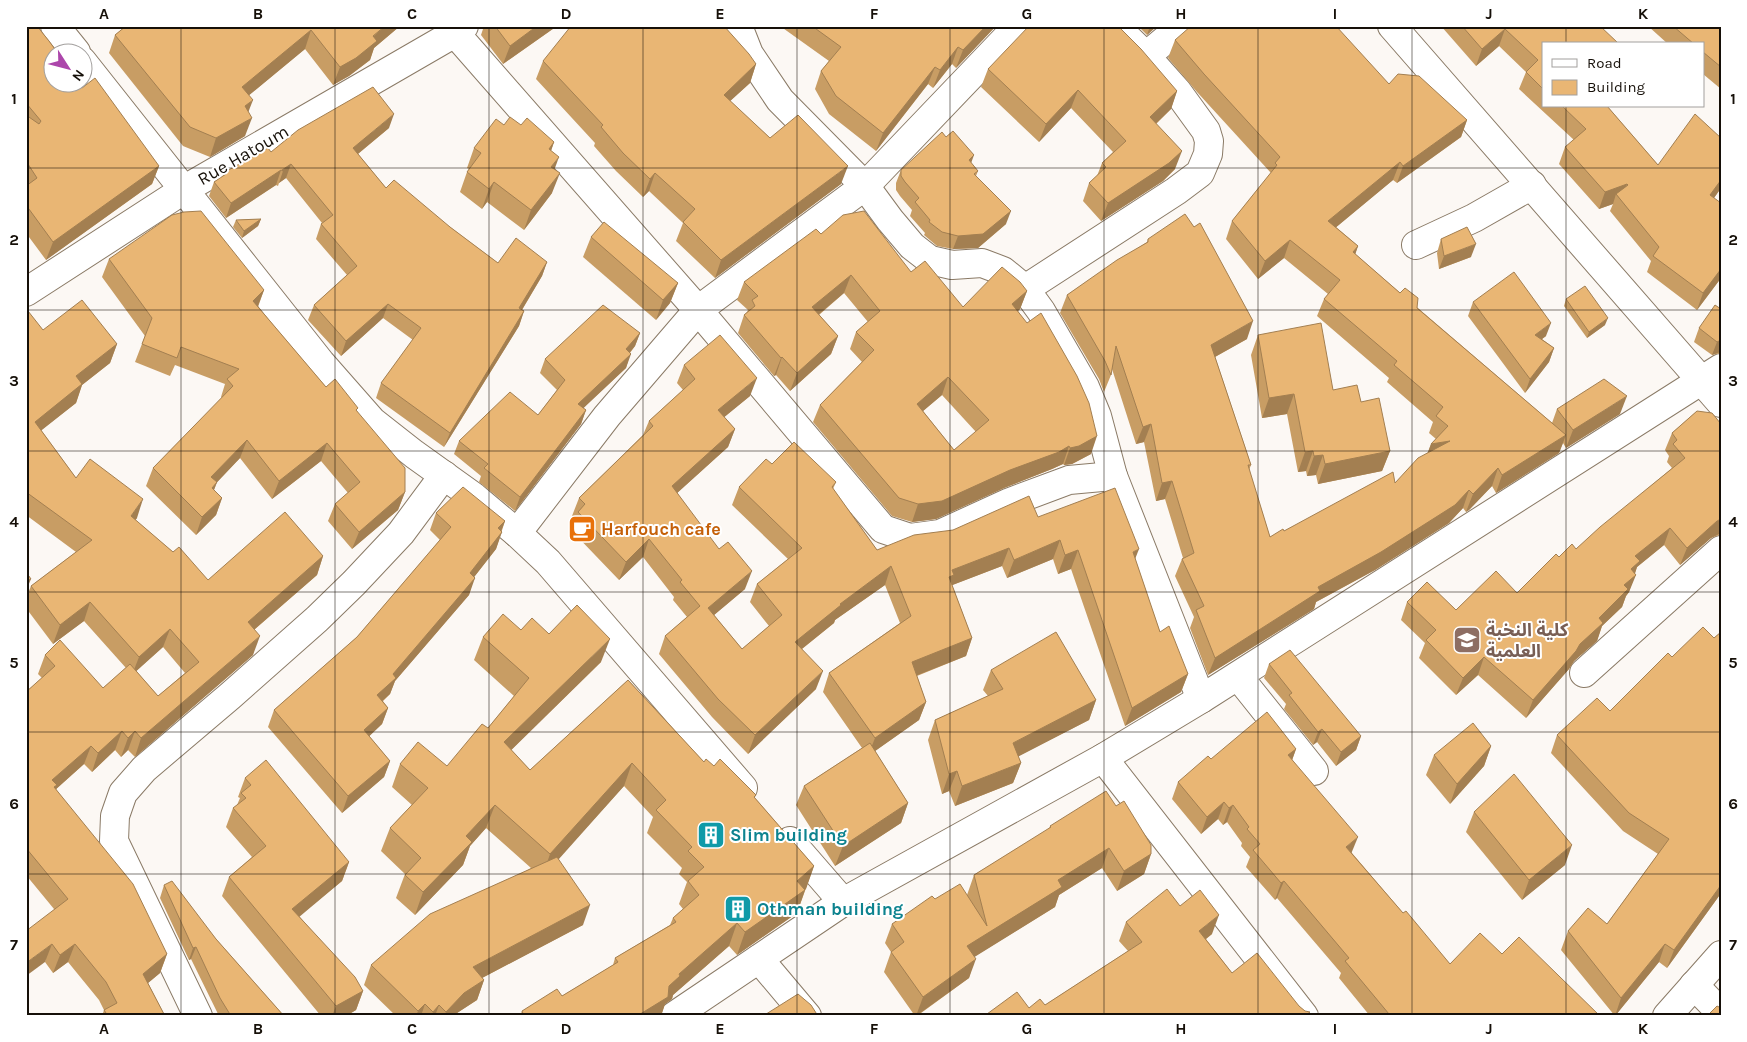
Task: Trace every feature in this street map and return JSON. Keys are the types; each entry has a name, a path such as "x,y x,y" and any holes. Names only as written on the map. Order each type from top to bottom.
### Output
{"street":[{"path":"55,26 68,42"},
{"path":"738,26 749,54 780,100 865,186 912,246 930,260 952,265 982,264 1003,271 1026,289 1041,311 1085,387 1097,416 1113,476 1201,699"},
{"path":"517,533 607,416 698,310 865,186 1018,26"},
{"path":"1026,289 1176,191 1200,173 1208,154 1209,141 1206,131 1176,91 1146,56 1115,26"},
{"path":"1146,56 1182,26"},
{"path":"1392,26 1532,185 1711,374 1721,403"},
{"path":"460,30 883,529 910,538 940,534 1010,502 1069,480 1113,476"},
{"name":"Rue Hatoum","path":"26,292 185,189 460,30"},
{"path":"92,73 185,189 321,364 372,421 517,533 548,562 843,902"},
{"path":"1416,245 1474,218 1532,185"},
{"path":"674,1016 843,902 1104,758 1201,699 1711,374"},
{"path":"198,1016 114,842 115,816 122,793 144,769 237,690 354,584 401,533 444,475"},
{"path":"1584,673 1721,550"},
{"path":"1238,676 1314,771"},
{"path":"1104,758 1304,1016"},
{"path":"1667,1016 1721,955"},
{"path":"759,959 807,1016"},
{"path":"1694,985 1721,1012"}],"building":[{"path":"26,26 37,26 49,42 42,42 42,92 92,92 92,80 95,78 159,166 53,242 26,205 26,186 37,178 26,161 26,115 39,124 41,121 26,103"},
{"path":"126,26 385,26 373,36 377,41 356,58 340,67 311,30 242,87 253,100 245,106 252,118 216,138 190,127 115,35"},
{"path":"495,26 537,26 510,46"},
{"path":"571,26 724,26 756,64 724,95 770,138 798,115 848,166 721,260 683,222 695,209 655,173 650,179 623,153 601,127 603,125 543,61"},
{"path":"812,26 986,26 963,50 958,47 940,70 935,67 883,133 836,96 821,71 841,47"},
{"path":"1029,26 1118,26 1141,49 1177,91 1150,117 1182,151 1169,163 1108,203 1089,183 1106,167 1102,163 1126,141 1078,90 1046,124 988,69"},
{"path":"1191,26 1336,26 1389,84 1398,74 1419,76 1467,120 1403,166 1400,162 1328,221 1358,246 1353,252 1400,293 1405,288 1418,298 1417,308 1566,435 1502,475 1498,468 1473,494 1469,490 1455,505 1381,552 1318,587 1320,591 1215,658 1196,610 1204,606 1182,559 1194,553 1172,481 1162,483 1151,424 1143,427 1116,346 1111,375 1067,295 1117,260 1148,242 1148,239 1185,214 1194,227 1200,223 1253,321 1211,345 1251,465 1248,465 1270,537 1393,472 1395,483 1418,458 1450,441 1431,444 1448,426 1436,416 1443,407 1394,365 1397,361 1324,299 1340,280 1290,240 1265,261 1232,221 1277,165 1275,163 1280,157 1175,40"},
{"path":"1462,26 1600,26 1617,42 1542,42 1542,88 1526,72 1538,60 1505,29 1482,49"},
{"path":"1673,26 1721,26 1721,67 1704,53 1704,42 1692,42"},
{"path":"373,87 394,114 353,148 386,188 394,180 450,227 498,263 516,238 547,262 519,308 524,311 450,433 381,383 421,328 388,304 346,341 314,305 357,266 321,224 333,215 291,164 283,171 281,170 231,203 214,182 226,174 225,172 268,148 271,152 298,130"},
{"path":"1564,108 1609,108 1658,165 1695,114 1721,138 1721,180 1710,195 1721,203 1721,269 1703,293 1653,256 1659,247 1616,194 1628,185 1605,192 1565,147 1586,129"},
{"path":"510,117 521,125 527,118 554,142 549,149 559,157 551,167 560,173 531,210 494,182 489,189 467,172 481,153 474,148 496,119 504,125"},
{"path":"953,131 974,155 969,160 978,171 974,174 1011,211 983,234 958,236 942,232 929,222 930,220 915,202 919,198 901,176 901,170 942,132 946,137"},
{"path":"201,211 264,290 253,301 326,387 335,379 358,408 356,410 405,468 405,492 359,532 335,504 360,482 327,443 279,481 247,440 211,477 217,482 212,488 222,498 202,517 153,468 233,386 227,379 239,369 181,347 177,358 142,344 152,318 109,259 172,215"},
{"path":"864,211 911,272 925,261 963,307 1002,267 1020,282 1027,291 1012,304 1027,323 1041,313 1077,376 1089,403 1097,436 1079,446 1070,448 1069,446 1059,452 1010,470 942,501 918,504 899,498 820,405 874,350 856,332 880,311 851,275 812,307 838,336 797,373 781,358 744,315 755,306 752,300 758,296 744,282 816,229 821,234 843,215","holes":["948,377 989,420 954,450 917,404"]},
{"path":"261,219 244,231 236,220"},
{"path":"604,222 678,283 663,300 591,237"},
{"path":"1467,227 1476,244 1444,256 1441,239"},
{"path":"1514,272 1551,323 1535,335 1554,348 1530,379 1473,302"},
{"path":"1585,286 1608,318 1589,332 1566,299"},
{"path":"82,300 117,344 76,376 82,384 35,422 76,478 90,459 143,499 131,516 173,552 179,547 208,580 285,512 323,556 248,622 260,636 141,738 135,731 128,738 122,731 98,753 91,746 52,780 57,785 54,787 133,884 167,954 143,974 165,1016 108,1016 104,1010 117,1003 106,982 75,944 60,955 52,944 26,963 26,931 68,899 26,848 26,692 55,666 45,655 60,640 103,688 130,664 158,696 199,662 170,629 139,657 90,602 60,625 31,586 92,540 26,492 26,313 28,311 43,330"},
{"path":"603,305 640,333 626,349 631,354 578,404 586,410 520,497 484,468 488,464 459,441 510,392 538,415 565,380 545,359"},
{"path":"1715,305 1721,309 1721,340 1717,342 1699,328"},
{"path":"1321,323 1333,390 1357,385 1361,402 1379,398 1390,451 1325,464 1323,455 1314,456 1313,451 1305,452 1294,394 1269,398 1258,335"},
{"path":"720,335 757,378 718,410 735,429 672,486 719,549 728,542 752,571 708,608 742,649 782,615 757,584 802,548 739,487 766,459 772,464 794,442 836,482 832,487 877,550 914,535 953,530 1029,496 1038,517 1115,488 1139,549 1133,552 1160,632 1169,626 1188,674 1132,708 1078,550 1065,555 1060,540 1014,560 1009,548 952,570 954,575 949,577 972,638 912,662 926,702 875,738 829,673 911,616 891,566 840,604 795,642 823,671 755,735 718,699 665,636 700,606 680,582 682,580 649,539 626,562 578,512 585,504 579,498 653,426 649,421 695,379 684,365"},
{"path":"1604,379 1627,396 1573,430 1557,409"},
{"path":"1697,411 1712,413 1721,424 1721,519 1687,548 1670,528 1635,556 1640,561 1631,569 1636,575 1624,585 1628,589 1599,618 1603,623 1580,644 1533,700 1484,657 1463,678 1426,640 1436,630 1407,602 1427,582 1456,610 1496,571 1517,593 1556,554 1559,557 1572,544 1576,549 1600,527 1685,458 1673,444 1677,440 1672,433"},
{"path":"463,487 505,521 498,528 502,532 470,573 475,578 393,674 396,678 377,695 388,708 364,730 390,761 348,796 274,710 357,637 451,527 436,513"},
{"path":"26,572 31,579 26,581"},
{"path":"577,605 610,639 504,742 530,770 628,680 704,762 706,759 714,766 720,759 756,795 754,797 814,866 797,881 805,890 745,932 737,923 679,974 680,976 669,986 668,997 637,1016 524,1016 522,1011 557,989 562,996 618,962 615,958 676,922 673,918 699,895 688,881 704,867 688,851 692,847 656,810 666,800 632,763 550,854 495,805 466,836 472,842 423,892 405,875 421,858 390,828 428,788 400,764 418,742 447,766 482,724 488,728 529,678 483,637 503,614 521,630 532,618 549,634"},
{"path":"1703,627 1714,638 1721,632 1721,885 1674,950 1665,944 1621,998 1568,931 1588,908 1607,924 1669,839 1629,813 1557,735 1597,698 1610,711 1668,653 1672,657"},
{"path":"1056,632 1096,700 1013,743 1021,763 962,786 957,771 949,774 935,720 1003,689 991,670"},
{"path":"1290,650 1361,736 1341,752 1322,729 1318,732 1289,695 1292,693 1269,664"},
{"path":"1267,712 1296,749 1288,755 1358,837 1346,847 1403,913 1406,911 1450,964 1480,933 1502,954 1519,937 1600,1016 1387,1016 1389,1014 1345,961 1349,958 1284,881 1281,883 1253,850 1260,844 1247,829 1249,827 1233,805 1229,808 1224,802 1207,817 1178,782 1208,756 1211,759"},
{"path":"1473,723 1491,746 1457,784 1434,755"},
{"path":"870,743 908,803 843,846 804,786"},
{"path":"266,760 349,862 292,909 355,977 363,991 336,1006 229,877 266,846 233,808 246,798 241,793 251,785 245,778"},
{"path":"1514,774 1572,845 1529,880 1474,812"},
{"path":"1106,791 1116,806 1124,801 1151,845 1151,854 1124,871 1109,848 1058,880 1062,887 967,946 976,959 923,997 891,952 904,942 892,924 932,896 935,899 960,884 987,926 974,875"},
{"path":"557,857 590,905 473,967 484,980 464,993 446,1012 439,1005 433,1012 425,1004 418,1011 371,965 430,914"},
{"path":"172,881 216,939 284,1016 231,1016 220,998 196,947 193,948 164,885"},
{"path":"1167,889 1180,906 1200,890 1219,915 1199,931 1232,973 1257,953 1299,1006 1305,1011 1310,1012 1305,1016 988,1016 987,1014 1017,992 1029,1008 1040,999 1045,1005 1142,942 1126,922"},
{"path":"798,994 811,1005 818,1016 763,1016"},
{"path":"1717,1006 1721,1008 1721,1016 1707,1016"}],"place":[{"name":"Harfouch cafe","path":"582,529"},
{"name":"كلية النخبة العلمية","path":"1467,640"},
{"name":"Slim building","path":"711,835"},
{"name":"Othman building","path":"738,909"}]}
